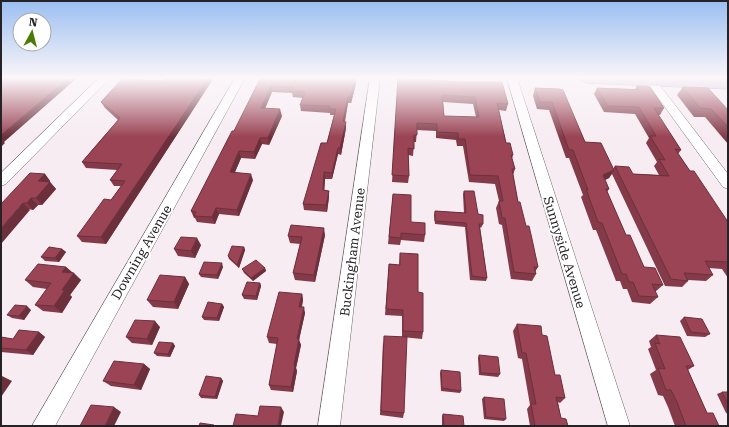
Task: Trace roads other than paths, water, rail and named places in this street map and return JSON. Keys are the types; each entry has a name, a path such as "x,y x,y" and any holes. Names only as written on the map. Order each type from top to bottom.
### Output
{"street":[{"path":"1,181 85,98"},
{"name":"Downing Avenue","path":"43,426 229,98"},
{"name":"Buckingham Avenue","path":"329,426 372,98"},
{"name":"Sunnyside Avenue","path":"518,98 619,426"},
{"path":"664,98 728,184"}]}
